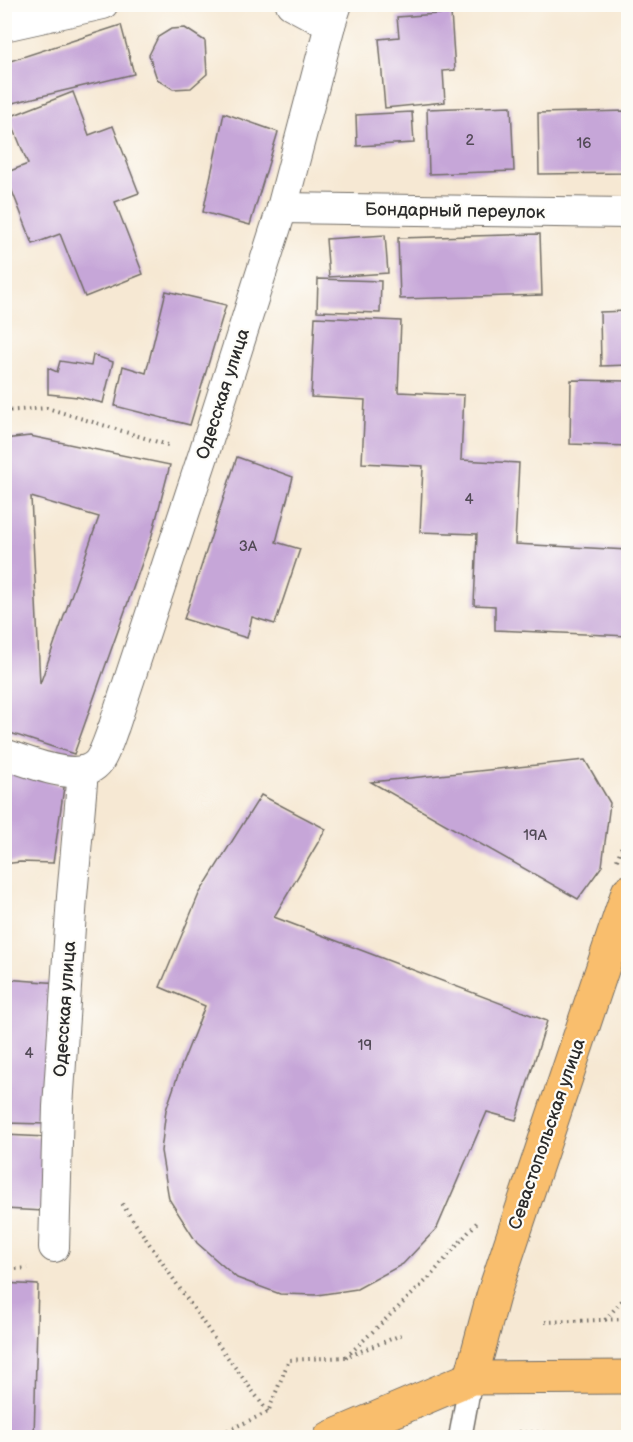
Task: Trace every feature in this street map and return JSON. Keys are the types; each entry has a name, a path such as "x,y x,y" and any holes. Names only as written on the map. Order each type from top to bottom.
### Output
{"main road":[{"name":"Севастопольская улица","path":"471,1378 493,1296 628,892"},
{"path":"330,1437 471,1378 628,1377"}],"street":[{"path":"4,26 104,4"},
{"path":"291,4 334,15"},
{"name":"Одесская улица","path":"54,1247 58,1107 83,771 99,762 114,726 282,208 334,15"},
{"name":"Бондарный переулок","path":"282,208 628,213"},
{"path":"4,754 62,772 83,771"},
{"path":"460,1437 471,1378"}],"path":[{"path":"4,411 47,408 203,456"},
{"path":"616,862 628,829"},
{"path":"122,1204 220,1347 268,1412"},
{"path":"346,1357 428,1280 481,1218"},
{"path":"604,1321 628,1294"},
{"path":"545,1322 628,1319"},
{"path":"211,1437 268,1412 289,1360 346,1357 401,1335"},
{"path":"519,1432 610,1436 607,1437"}],"building":[{"path":"4,4 25,4 25,5 4,10"},
{"path":"451,13 455,70 443,71 445,102 385,108 379,39 399,37 397,17"},
{"path":"121,25 134,74 4,105 4,63"},
{"path":"185,28 205,41 207,74 191,88 173,89 157,79 149,55 158,37 171,29"},
{"path":"73,92 89,135 113,126 139,193 115,202 143,274 85,297 60,234 33,244 5,173 28,164 9,117"},
{"path":"511,106 514,171 429,174 427,109"},
{"path":"628,111 628,173 539,174 538,113"},
{"path":"412,112 414,143 357,146 356,115"},
{"path":"224,113 278,132 250,225 203,212"},
{"path":"540,234 542,295 400,299 398,238"},
{"path":"385,235 388,273 329,277 326,239"},
{"path":"318,279 381,281 380,313 317,311"},
{"path":"166,291 226,305 190,425 115,406 123,366 146,373"},
{"path":"628,311 628,365 601,366 600,312"},
{"path":"315,317 401,321 398,392 464,395 461,460 519,463 515,544 628,550 628,636 495,630 495,606 474,605 477,534 420,532 423,466 362,463 365,400 311,397"},
{"path":"93,355 113,362 103,403 78,397 48,394 48,368 57,372 60,361 91,366"},
{"path":"571,380 628,381 628,446 570,444"},
{"path":"30,436 170,465 152,535 74,754 7,732 4,724 4,439","holes":["31,497 99,517 40,684"]},
{"path":"237,457 293,477 276,542 300,549 275,624 252,617 247,638 184,619"},
{"path":"585,760 610,803 602,866 578,899 371,782"},
{"path":"4,765 64,787 53,863 4,864"},
{"path":"261,795 326,829 274,917 547,1021 516,1120 487,1112 437,1228 403,1264 357,1289 317,1295 280,1294 237,1278 197,1243 169,1199 161,1151 166,1110 205,1006 160,987 199,894"},
{"path":"4,979 60,983 48,1124 4,1123"},
{"path":"4,1135 47,1137 44,1211 4,1209"},
{"path":"4,1283 38,1285 34,1438 4,1438"}]}
